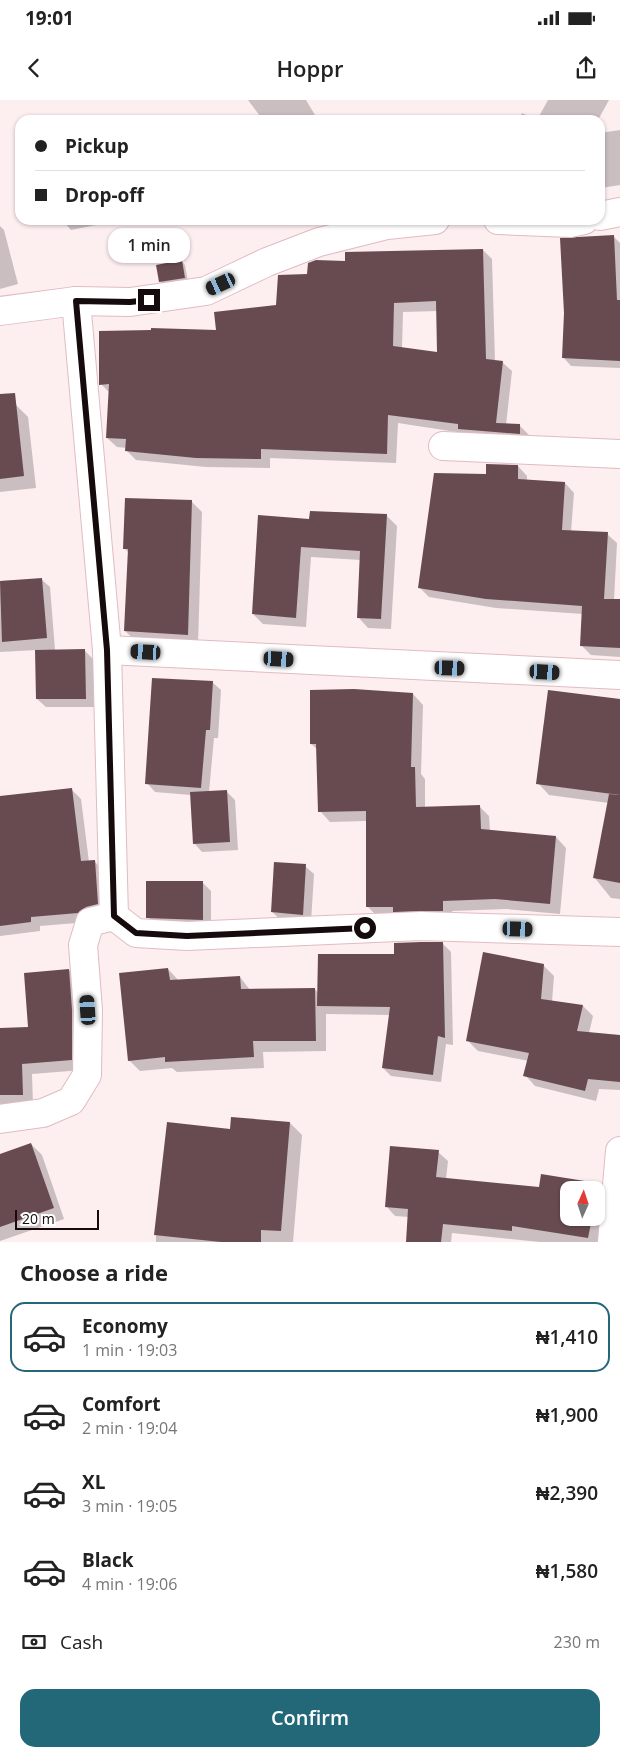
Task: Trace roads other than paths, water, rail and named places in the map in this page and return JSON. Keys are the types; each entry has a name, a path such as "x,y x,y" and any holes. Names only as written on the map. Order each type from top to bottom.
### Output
{"street":[{"path":"605,215 620,212"},
{"path":"0,311 76,301 130,302 206,291 267,262 319,242 395,225"},
{"path":"76,301 107,650 114,916"},
{"path":"444,446 620,454"},
{"path":"107,650 620,675"},
{"path":"114,916 136,933 187,936 421,926 620,932"},
{"path":"0,1118 43,1113 71,1101 86,1075 88,1010 83,944 90,922 114,916"},
{"path":"612,1242 620,1151"}]}
